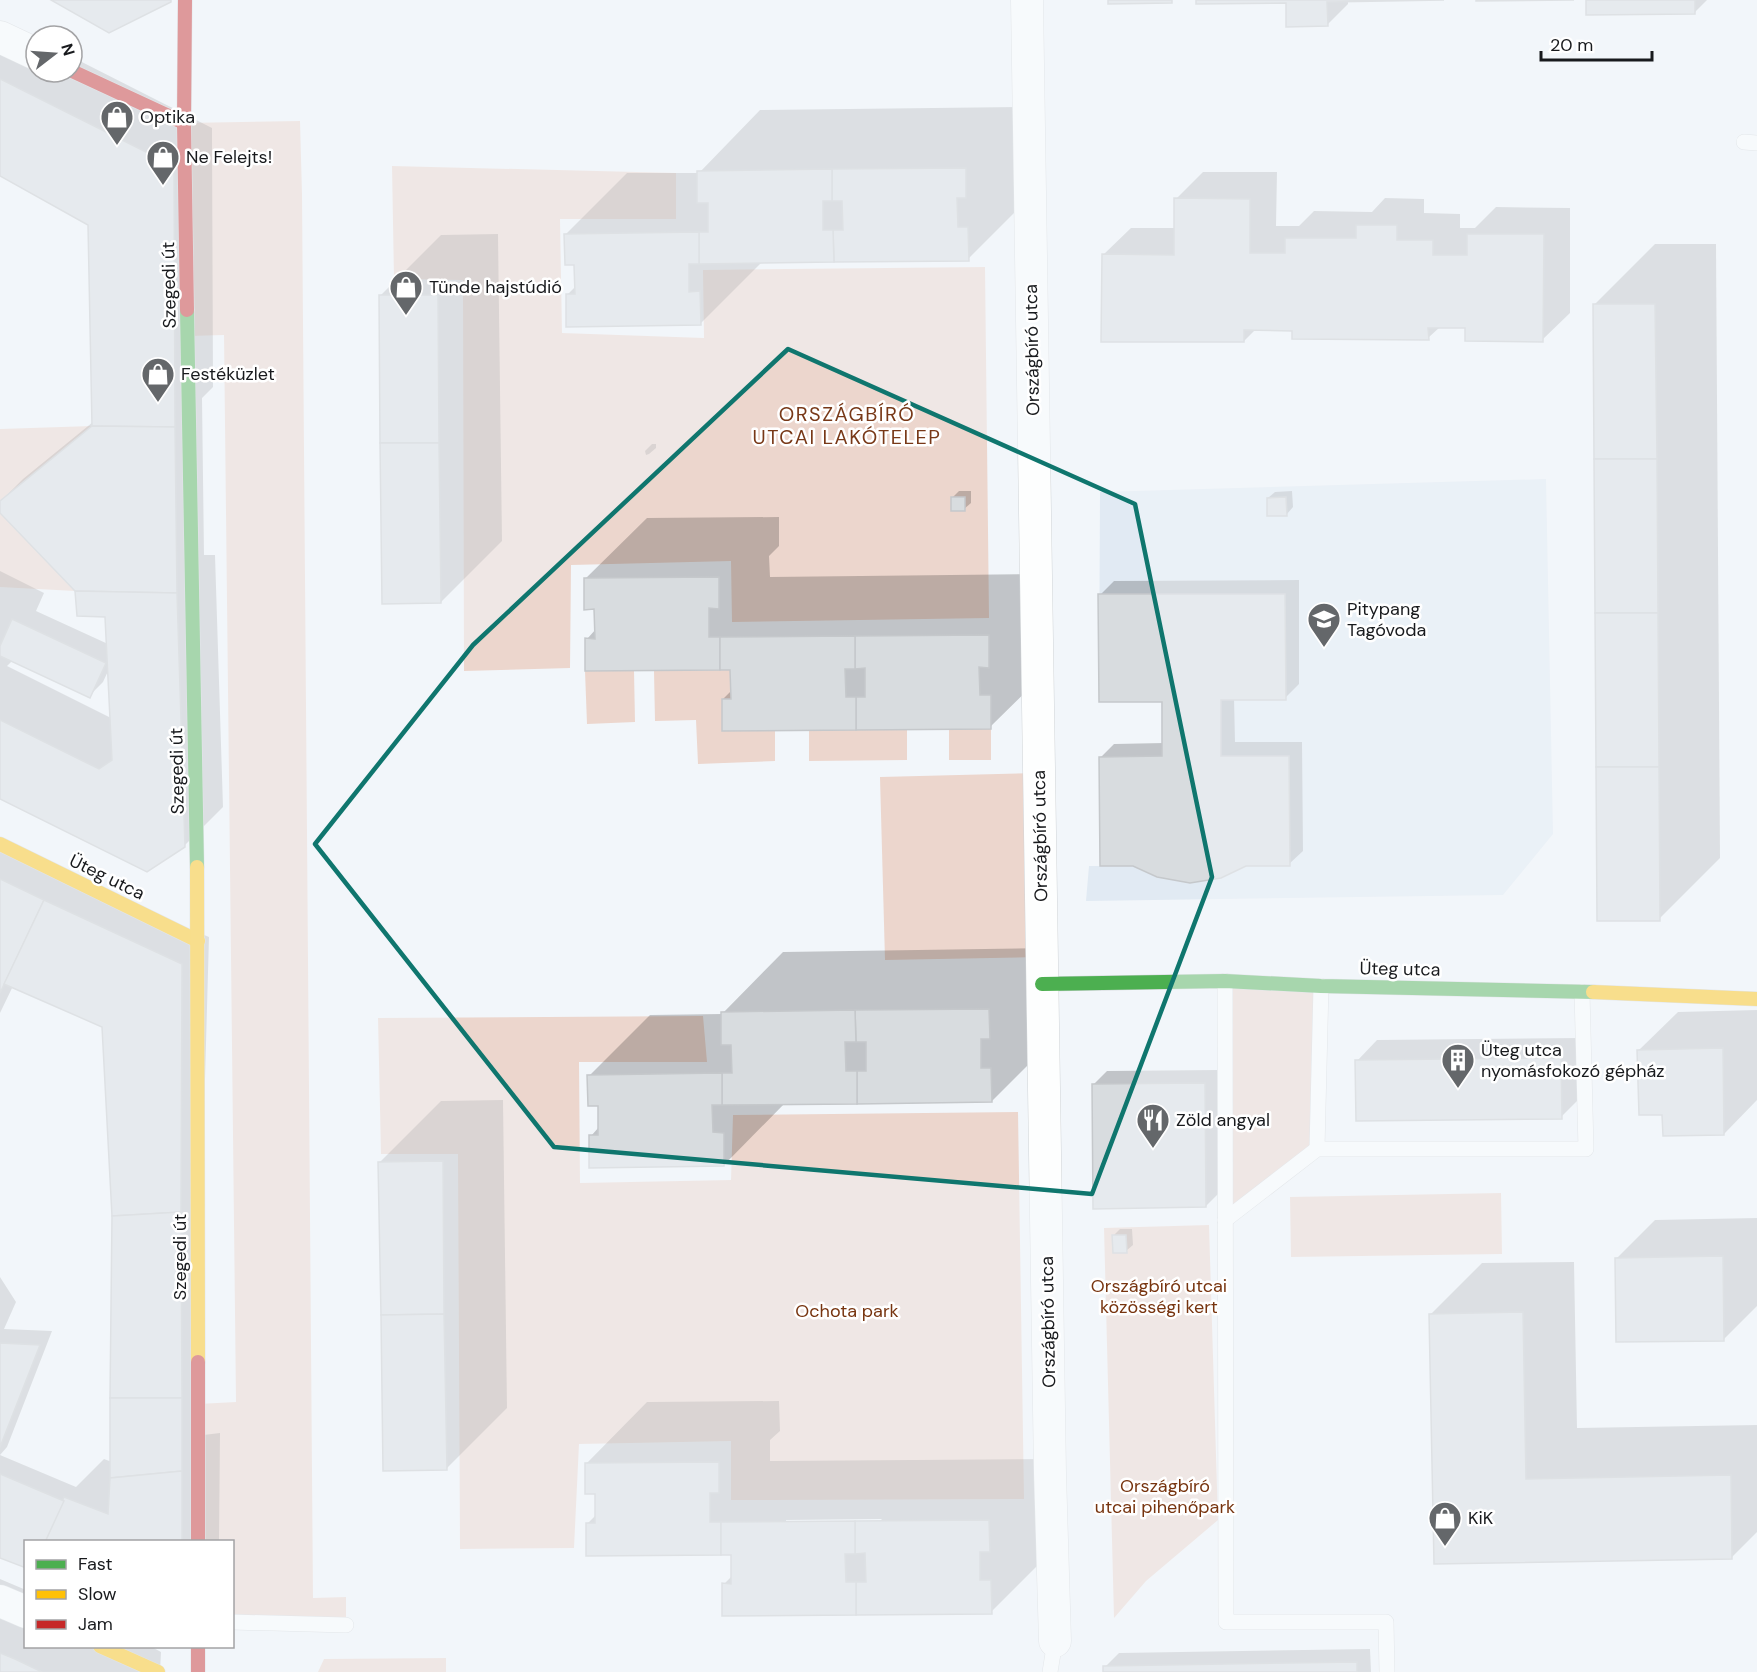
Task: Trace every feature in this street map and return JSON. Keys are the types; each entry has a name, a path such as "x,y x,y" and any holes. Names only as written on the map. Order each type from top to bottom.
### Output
{"street":[{"name":"Szegedi út","path":"185,0 184,123 198,941 198,1540"},
{"name":"Országbíró utca","path":"1027,0 1050,1473 1055,1641"},
{"path":"0,37 24,48"},
{"path":"84,77 184,123"},
{"name":"Üteg utca","path":"0,844 198,941"},
{"name":"Üteg utca","path":"1042,984 1225,981 1757,999"},
{"path":"0,1601 24,1611"},
{"path":"102,1648 158,1672"},
{"path":"198,1648 198,1672"}],"lane":[{"path":"1225,981 1226,1622 1386,1622 1387,1672"},
{"path":"1317,1149 1321,986"},
{"path":"1225,1220 1317,1149 1586,1149 1582,992"},
{"path":"234,1622 346,1625"},
{"name":"Országbíró utca","path":"1050,1672 1055,1641"}],"highlighted area":[{"path":"788,349 1135,504 1212,877 1092,1194 554,1147 315,844 473,645"}],"shaded area":[{"name":"Pitypang Tagóvoda","path":"1546,479 1553,834 1503,895 1086,901 1089,866 1100,866 1099,757 1162,756 1161,702 1099,702 1100,492"}],"green space":[{"path":"300,121 313,1598 346,1597 346,1625 234,1622 234,1540 198,1540 198,1404 236,1402 224,335 188,336 184,123"},
{"path":"392,166 676,173 676,219 560,219 562,333 704,338 703,270 985,267 989,618 732,622 731,561 571,565 570,668 464,671 463,280 394,279"},
{"path":"92,426 0,501 0,429"},
{"path":"0,513 75,591 0,587"},
{"path":"730,670 731,699 722,699 722,731 775,730 775,761 698,764 696,720 655,721 654,671"},
{"path":"585,671 634,671 635,722 587,724"},
{"path":"907,729 907,760 809,761 809,730"},
{"path":"949,729 991,729 991,760 949,760"},
{"path":"1039,773 1042,957 885,960 880,777"},
{"path":"1225,981 1321,986 1317,1149 1225,1220"},
{"name":"Ochota park","path":"703,1016 707,1062 579,1062 580,1183 731,1180 733,1115 1018,1112 1024,1499 731,1500 731,1441 579,1444 574,1548 460,1549 458,1154 381,1154 378,1018"},
{"path":"1501,1193 1502,1254 1291,1257 1290,1197"},
{"path":"1209,1225 1218,1520 1146,1581 1114,1618 1104,1228"},
{"path":"446,1658 446,1672 318,1672 324,1659"}],"building":[{"path":"51,0 171,0 171,2 109,33"},
{"path":"1108,0 1172,0 1172,3 1108,4"},
{"path":"1196,0 1444,0 1327,2 1328,26 1286,27 1286,3 1196,4"},
{"path":"1476,0 1574,0 1476,1"},
{"path":"1586,0 1695,0 1695,14 1586,15"},
{"path":"0,79 174,166 175,427 92,426 88,225 0,176"},
{"path":"966,168 966,198 957,198 958,227 968,227 969,261 834,262 833,230 843,230 842,201 832,201 832,169"},
{"path":"832,169 832,201 823,201 823,230 833,230 834,262 699,264 699,232 708,232 708,203 697,203 697,171"},
{"path":"1174,198 1250,199 1250,253 1285,253 1285,238 1356,238 1356,225 1397,225 1397,240 1433,240 1433,255 1467,255 1467,234 1544,234 1543,342 1465,341 1465,328 1428,328 1429,340 1292,339 1292,331 1244,330 1244,342 1101,342 1102,254 1174,255"},
{"path":"699,232 699,264 689,264 689,292 700,291 701,325 566,327 566,294 575,294 574,265 565,265 564,234"},
{"path":"379,295 438,295 439,443 380,443"},
{"path":"1593,304 1655,304 1657,459 1594,459"},
{"path":"92,426 175,427 177,593 75,591 0,513 0,501"},
{"path":"380,443 439,443 441,603 382,604"},
{"path":"1594,459 1657,459 1658,613 1595,613"},
{"path":"951,497 965,497 965,511 951,511"},
{"path":"1286,497 1287,516 1267,516 1267,498"},
{"path":"719,577 719,609 709,608 709,637 720,637 720,670 585,671 585,638 595,639 594,609 584,610 584,578"},
{"path":"75,591 177,593 185,847 147,872 0,799 0,720 99,769 112,760 105,617 77,616"},
{"path":"1098,594 1285,594 1286,700 1221,700 1221,756 1289,756 1290,866 1246,866 1221,878 1190,883 1157,877 1133,866 1100,866 1099,757 1162,756 1162,702 1099,702"},
{"path":"1595,613 1658,613 1659,767 1596,767"},
{"path":"12,619 106,663 90,698 0,656 0,646"},
{"path":"989,635 989,668 979,667 980,695 991,695 991,729 856,730 856,697 865,697 865,668 855,669 855,636"},
{"path":"855,636 855,669 845,669 846,697 856,697 856,730 722,731 722,699 731,699 730,670 720,670 720,637"},
{"path":"1596,767 1659,767 1660,921 1597,921"},
{"path":"0,879 44,900 0,993"},
{"path":"44,900 182,964 181,1212 112,1216 102,1027 4,984"},
{"path":"989,1009 990,1039 981,1039 981,1068 991,1068 992,1102 857,1104 857,1071 866,1071 866,1042 856,1042 855,1010"},
{"path":"855,1010 856,1042 845,1042 846,1071 857,1071 857,1104 722,1105 722,1073 732,1073 731,1045 721,1045 721,1012"},
{"path":"1723,1048 1724,1135 1663,1136 1662,1115 1639,1115 1637,1050"},
{"name":"Üteg utca nyomásfokozó gépház","path":"1561,1058 1562,1119 1356,1121 1355,1060"},
{"path":"722,1073 722,1105 712,1105 713,1132 724,1133 724,1166 589,1168 589,1135 598,1135 598,1106 588,1106 587,1075"},
{"path":"1205,1083 1206,1207 1093,1209 1092,1084"},
{"path":"443,1161 444,1314 381,1315 378,1162"},
{"path":"181,1212 182,1398 110,1398 112,1216"},
{"path":"1112,1235 1126,1235 1127,1253 1113,1253"},
{"path":"1723,1256 1724,1341 1616,1342 1615,1258"},
{"path":"1523,1312 1526,1479 1731,1475 1732,1559 1434,1564 1429,1314"},
{"path":"444,1314 447,1470 383,1471 381,1315"},
{"path":"0,1343 40,1345 0,1447"},
{"path":"110,1398 182,1398 182,1471 110,1478"},
{"path":"719,1462 719,1493 710,1493 710,1522 721,1522 721,1555 586,1556 586,1523 595,1523 595,1494 585,1494 585,1463"},
{"path":"182,1471 182,1540 46,1540 64,1497 108,1514 110,1478"},
{"path":"0,1474 64,1501 46,1540 24,1540 24,1567 0,1558"},
{"path":"989,1520 990,1552 980,1552 980,1580 991,1580 992,1614 856,1615 856,1582 866,1582 865,1553 855,1554 855,1521"},
{"path":"855,1521 855,1554 845,1554 846,1582 856,1582 856,1615 722,1616 722,1583 731,1584 731,1555 721,1555 721,1522"},
{"path":"0,1653 15,1659 42,1672 0,1672"},
{"path":"1357,1662 1357,1672 1103,1672 1103,1666"}],"traffic: fast":[{"path":"187,310 197,867"},
{"path":"1042,984 1225,981 1321,986 1593,992"}],"traffic: slow":[{"path":"0,844 198,941"},
{"path":"197,867 198,1362"},
{"path":"1593,992 1757,999"},
{"path":"104,1648 158,1672"}],"traffic: jam":[{"path":"185,0 187,310"},
{"path":"84,77 184,123"},
{"path":"198,1362 198,1540"},
{"path":"198,1648 198,1672"}],"place":[{"name":"Optika","path":"117,146"},
{"name":"Ne Felejts!","path":"163,186"},
{"name":"Tünde hajstúdió","path":"406,316"},
{"name":"Festéküzlet","path":"158,403"},
{"name":"Pitypang Tagóvoda","path":"1324,648"},
{"name":"Üteg utca nyomásfokozó gépház","path":"1458,1089"},
{"name":"Zöld angyal","path":"1153,1149"},
{"name":"KiK","path":"1445,1547"}],"district":[{"name":"ORSZÁGBÍRÓ UTCAI LAKÓTELEP","path":"847,426"}],"park label":[{"name":"Országbíró utcai közösségi kert","path":"1159,1296"},
{"name":"Országbíró utcai pihenőpark","path":"1165,1496"}]}
